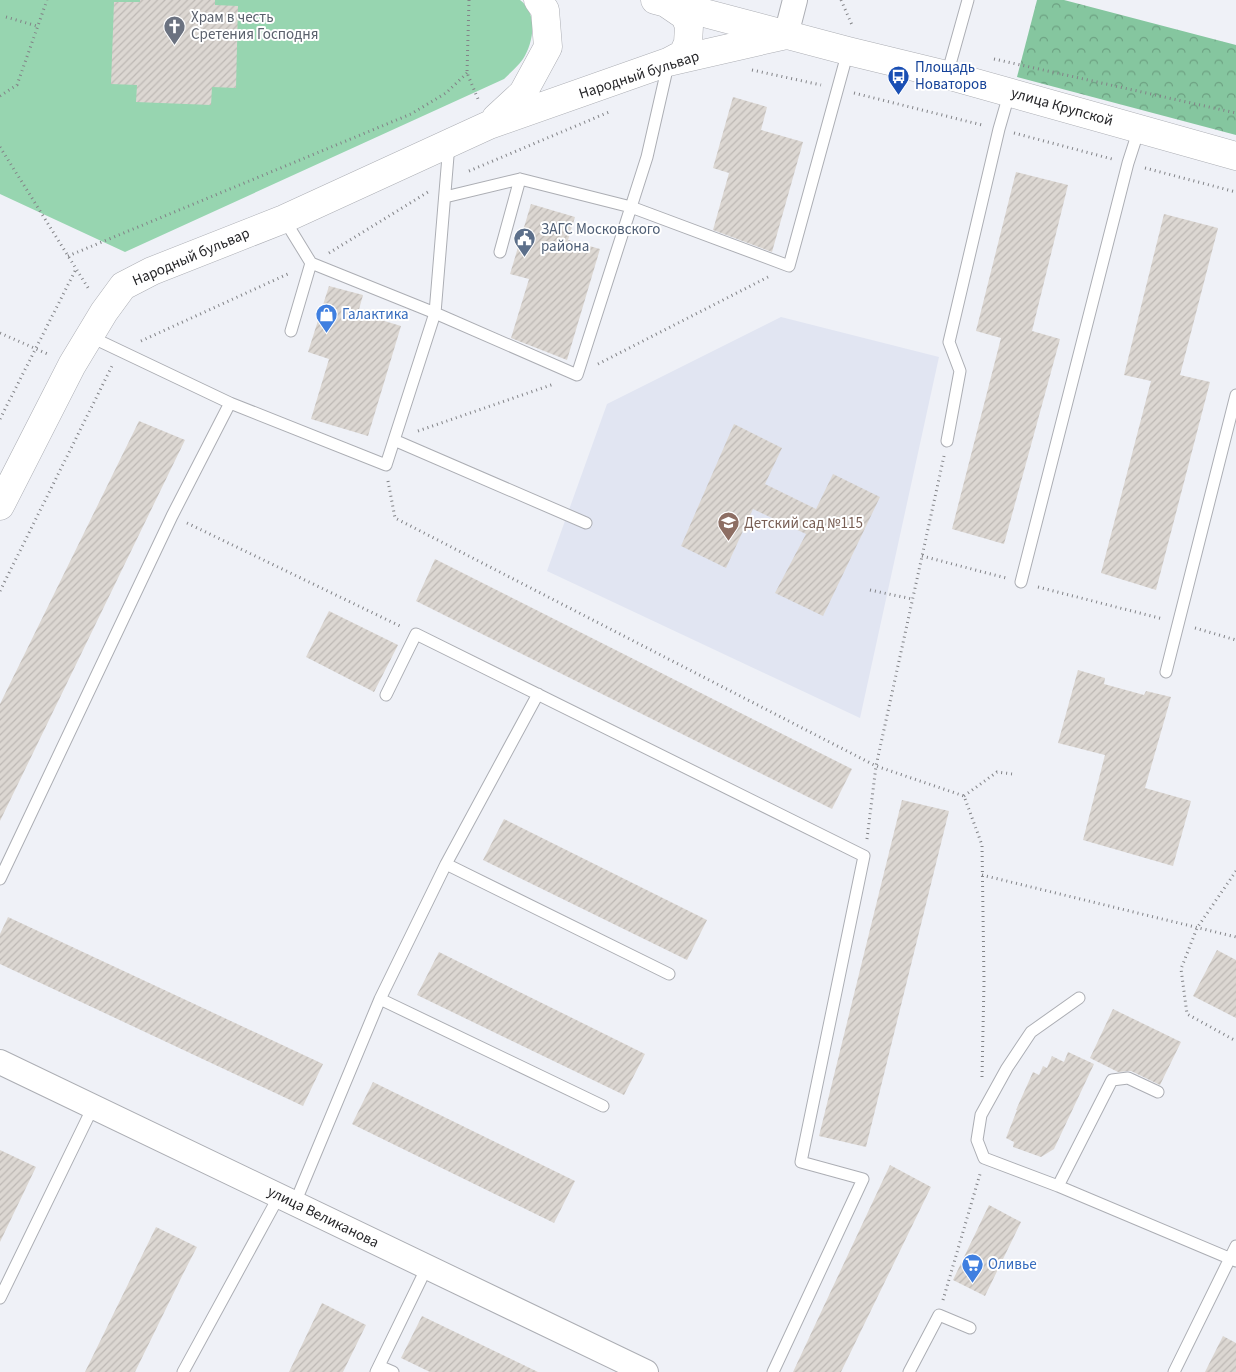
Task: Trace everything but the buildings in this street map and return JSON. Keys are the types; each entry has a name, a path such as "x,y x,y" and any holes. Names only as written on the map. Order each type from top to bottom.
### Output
{"street":[{"name":"Народный бульвар","path":"489,125 523,93 548,47 545,10 538,0"},
{"path":"786,35 795,0"},
{"path":"661,2 685,16 689,26 688,43 683,54 668,62"},
{"name":"улица Крупской","path":"661,2 848,51 947,74 1236,156"},
{"name":"Народный бульвар","path":"1,503 72,364 104,312 123,286 152,272 284,218 489,125 668,62 786,35"},
{"name":"улица Великанова","path":"0,1062 646,1372"}],"lane":[{"path":"947,74 968,0"},
{"path":"445,197 520,179 631,207 789,266 848,51"},
{"path":"284,218 311,264 435,312 577,375 647,157 668,62"},
{"path":"947,440 960,371 949,342 999,129 1010,92"},
{"path":"1021,582 1128,163 1139,130"},
{"path":"89,336 230,403 386,465 435,312 449,142"},
{"path":"500,252 520,179"},
{"path":"291,331 311,264"},
{"path":"1166,672 1236,394"},
{"path":"0,879 172,516 230,403"},
{"path":"394,440 586,523"},
{"path":"386,695 416,634 864,856 801,1162 862,1179 773,1372"},
{"path":"183,1372 287,1199 380,999 446,864 538,694"},
{"path":"446,864 668,974"},
{"path":"1079,998 1031,1032 1006,1068 981,1115 977,1140 984,1158 1058,1186 1233,1259"},
{"path":"380,999 603,1106"},
{"path":"1058,1186 1112,1080 1128,1078 1158,1092"},
{"path":"0,1298 93,1106"},
{"path":"1174,1372 1233,1259 1236,1246"},
{"path":"393,1372 378,1369 427,1267"},
{"path":"909,1372 939,1315 970,1328"}],"path":[{"path":"0,96 17,85 47,0"},
{"path":"469,0 467,73 503,157"},
{"path":"6,17 37,26"},
{"path":"993,59 1236,112"},
{"path":"745,68 999,129 1236,192"},
{"path":"68,256 411,114 446,93 467,73"},
{"path":"0,591 119,351 311,264 447,181 617,109"},
{"path":"0,147 104,312"},
{"path":"0,419 76,268"},
{"path":"0,333 72,364"},
{"path":"864,856 876,766 947,440"},
{"path":"386,465 395,518 876,766 964,796"},
{"path":"172,516 416,634"},
{"path":"922,556 1236,640"},
{"path":"870,590 912,599"},
{"path":"964,796 997,772 1012,774"},
{"path":"964,796 982,845 984,982 981,1115"},
{"path":"1236,871 1197,928 1180,969 1187,1014 1236,1041"},
{"path":"982,875 1236,937"},
{"path":"939,1315 984,1158"}],"shaded area":[{"name":"Детский сад №115","path":"781,317 939,357 860,718 547,571 607,404"}],"green space":[{"path":"0,0 520,0 530,12 532,36 523,59 504,79 125,252 0,194"},
{"path":"1037,0 1064,0 1236,45 1236,135 1017,77"}],"place":[{"name":"Храм в честь Сретения Господня","path":"175,45"},
{"name":"Площадь Новаторов","path":"899,95"},
{"name":"ЗАГС Московского района","path":"525,257"},
{"name":"Галактика","path":"326,333"},
{"name":"Детский сад №115","path":"728,542"},
{"name":"Оливье","path":"972,1283"}]}
